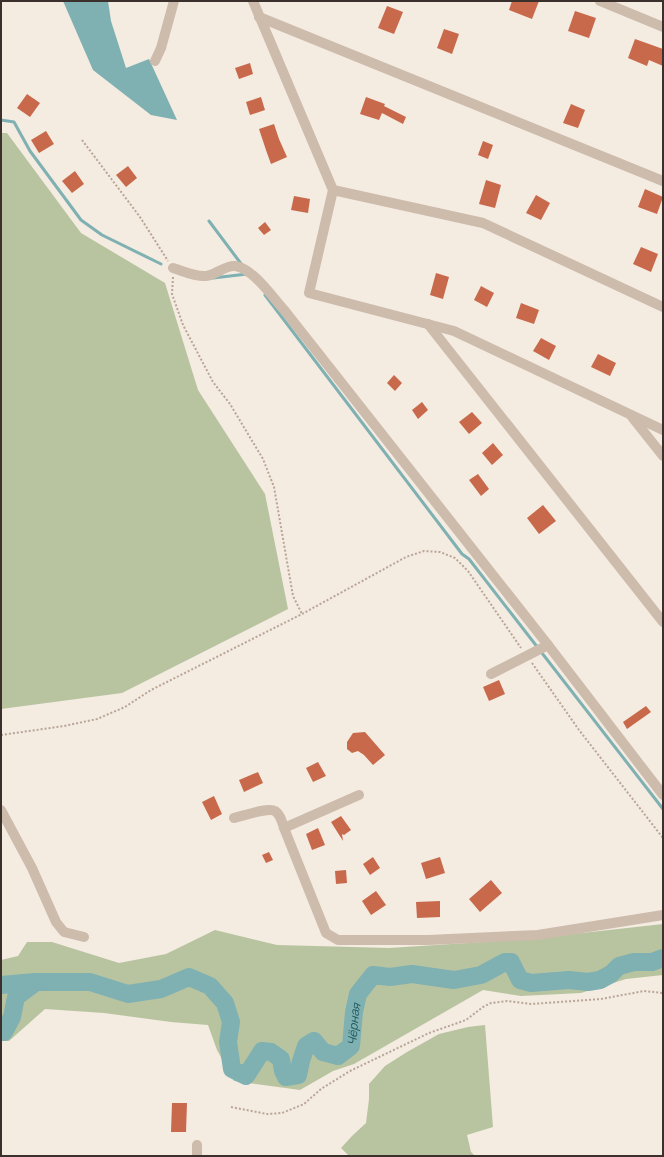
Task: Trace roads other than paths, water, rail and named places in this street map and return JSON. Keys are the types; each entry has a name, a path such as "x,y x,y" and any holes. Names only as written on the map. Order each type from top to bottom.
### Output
{"street":[{"path":"155,61 161,48 174,1"},
{"path":"252,1 333,190 309,293 454,331 663,430"},
{"path":"600,1 663,27"},
{"path":"259,17 663,181"},
{"path":"333,190 483,223 663,306"},
{"path":"173,268 193,275 206,276 230,266 237,266 253,275 285,311 548,645 663,795"},
{"path":"428,324 663,622"},
{"path":"630,414 663,456"},
{"path":"491,674 548,645"},
{"path":"284,828 359,795"},
{"path":"1,810 32,868 56,922 64,932 84,937"},
{"path":"234,818 268,810 274,811 281,818 326,933 338,940 428,940 538,935 663,915"},
{"path":"197,1145 197,1156"}],"water":[{"path":"63,1 108,1 111,21 126,68 149,59 177,120 151,115 93,70"}],"waterway":[{"path":"1,120 14,122 30,151 81,220 102,235 161,264"},
{"path":"209,221 242,265"},
{"path":"213,278 247,274"},
{"path":"265,295 462,554 469,559 663,809"},
{"name":"Чёрная","path":"1,985 36,982 90,982 128,994 161,989 189,977 210,986 225,1003 231,1022 228,1042 232,1069 246,1076 262,1051 271,1052 281,1059 283,1071 286,1077 298,1075 306,1046 314,1041 323,1052 338,1056 351,1046 354,1012 358,994 373,975 390,977 412,974 454,980 481,975 505,962 511,962 520,980 531,983 569,980 588,982 600,980 611,974 619,966 634,962 652,962 663,958"},
{"path":"1,1032 4,1032 12,1017 16,997 36,982"}]}
